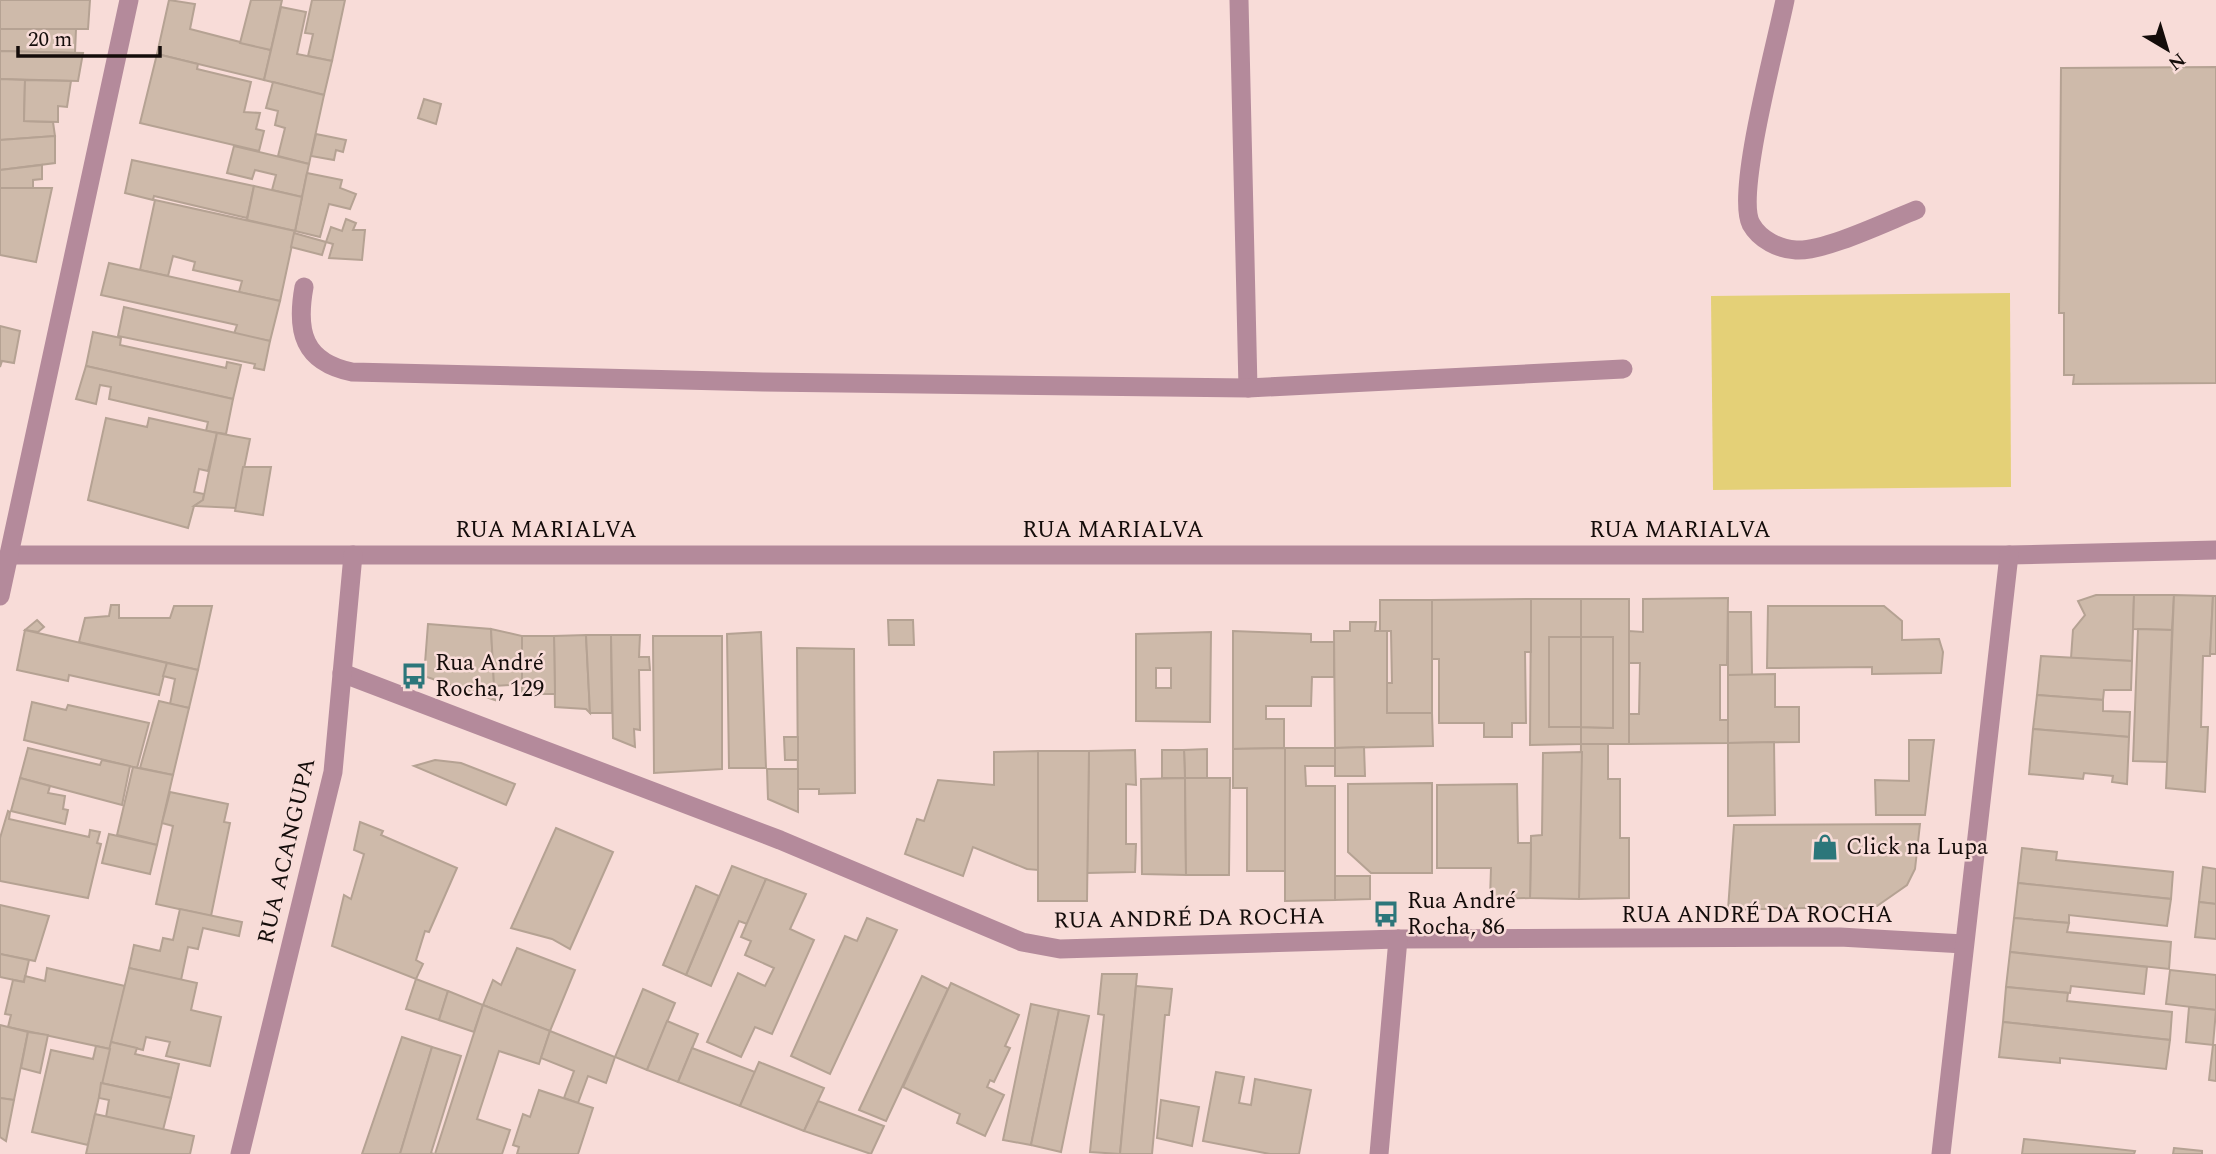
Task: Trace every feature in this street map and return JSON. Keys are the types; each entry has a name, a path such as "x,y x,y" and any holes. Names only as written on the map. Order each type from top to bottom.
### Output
{"street":[{"path":"0,596 129,0"},
{"path":"1239,0 1248,388"},
{"path":"1785,0 1746,187 1751,224 1770,244 1797,250 1836,240 1916,210"},
{"path":"304,287 299,315 303,339 318,357 333,368 352,372 1248,388 1623,369"},
{"name":"RUA MARIALVA","path":"9,555 2009,555 2216,550"},
{"name":"RUA ACANGUPA","path":"240,1154 333,772 353,555"},
{"path":"1941,1154 2009,555"},
{"name":"RUA ANDRÉ DA ROCHA","path":"342,673 780,840 1022,942 1060,949 1398,939 1840,937 1964,944"},
{"path":"1379,1154 1398,939"}],"shaded area":[{"path":"2010,293 2011,487 1713,490 1711,296"}],"building":[{"path":"0,0 90,0 88,29 0,29"},
{"path":"169,0 195,4 190,29 271,50 264,80 157,54"},
{"path":"251,0 282,0 271,50 240,43"},
{"path":"312,0 345,0 332,61 308,56 313,34 305,33"},
{"path":"281,7 306,12 297,54 332,61 324,95 264,80"},
{"path":"0,29 76,29 75,53 0,51"},
{"path":"0,51 83,53 78,81 0,79"},
{"path":"157,54 198,64 197,69 251,82 244,112 260,113 256,129 264,131 259,151 140,123"},
{"path":"2216,67 2216,383 2073,384 2074,375 2064,375 2064,313 2059,313 2061,68"},
{"path":"0,79 25,80 24,121 53,122 55,136 0,140"},
{"path":"25,80 71,81 67,107 58,106 58,122 24,121"},
{"path":"273,82 324,95 309,164 278,156 285,128 275,125 278,111 266,108"},
{"path":"424,99 441,104 436,124 418,118"},
{"path":"316,134 346,140 343,152 336,150 334,160 311,156"},
{"path":"55,136 55,163 0,170 0,140"},
{"path":"234,146 309,164 302,197 272,190 276,175 255,170 252,179 227,173"},
{"path":"132,160 254,186 247,218 154,196 153,200 125,193"},
{"path":"42,165 42,179 33,180 33,188 0,188 0,170"},
{"path":"307,173 342,180 340,188 356,194 350,209 329,204 320,237 295,231"},
{"path":"254,186 302,197 295,231 247,220"},
{"path":"0,188 52,188 36,262 0,255"},
{"path":"155,200 295,231 280,301 239,292 242,281 193,270 195,262 173,256 168,276 140,270"},
{"path":"346,219 356,223 353,230 365,230 362,260 329,258 333,244 326,242 331,227 342,231"},
{"path":"294,233 326,242 322,255 291,247"},
{"path":"109,263 280,301 270,341 234,334 237,325 101,295"},
{"path":"124,307 270,341 264,370 254,368 255,364 118,336"},
{"path":"0,326 20,331 14,363 2,361 0,367"},
{"path":"93,332 121,338 120,345 226,368 227,362 241,365 233,399 86,366"},
{"path":"86,366 233,399 226,434 206,431 208,422 109,399 111,387 100,385 96,404 76,399"},
{"path":"106,418 147,427 149,418 217,433 208,471 199,469 194,492 204,494 203,500 194,506 188,528 88,500"},
{"path":"217,433 250,439 236,508 194,506 203,500"},
{"path":"243,467 271,467 263,515 235,511"},
{"path":"2096,595 2134,595 2132,661 2071,658 2073,630 2085,615 2078,601"},
{"path":"2134,595 2174,595 2172,630 2133,629"},
{"path":"2174,595 2213,596 2210,656 2203,656 2201,727 2208,727 2205,792 2166,788"},
{"path":"2213,596 2216,596 2216,654 2210,654"},
{"path":"1728,598 1727,665 1720,665 1720,720 1728,720 1728,743 1629,744 1629,714 1639,714 1640,663 1629,663 1629,631 1643,632 1643,599"},
{"path":"1531,599 1581,599 1581,637 1549,637 1549,727 1581,727 1581,744 1530,745"},
{"path":"1531,599 1531,652 1525,652 1526,723 1512,723 1512,737 1484,737 1484,723 1439,723 1439,659 1432,659 1432,600"},
{"path":"1581,599 1629,599 1629,744 1581,744 1581,727 1613,728 1613,637 1581,637"},
{"path":"1380,600 1432,600 1432,713 1387,713 1387,683 1392,683 1391,631 1380,631"},
{"path":"111,605 119,605 119,618 170,618 174,606 212,606 198,670 79,642 85,618 109,616"},
{"path":"1768,606 1884,606 1902,621 1902,640 1939,639 1943,652 1941,673 1872,674 1872,667 1767,668"},
{"path":"1728,612 1751,612 1752,675 1728,675"},
{"path":"37,620 44,627 38,632 25,630"},
{"path":"888,620 913,620 914,645 889,645"},
{"path":"1350,622 1376,622 1375,631 1387,631 1387,713 1432,713 1433,746 1335,748 1334,631 1350,631"},
{"path":"428,624 491,629 495,700 424,676"},
{"path":"491,629 522,636 523,684 494,686"},
{"path":"2138,629 2172,630 2167,762 2133,761"},
{"path":"25,630 167,663 159,695 69,675 68,681 17,670"},
{"path":"1233,631 1311,634 1311,642 1334,642 1334,677 1312,677 1311,706 1266,706 1266,719 1284,719 1284,748 1233,749"},
{"path":"761,632 766,768 729,768 727,634"},
{"path":"1211,632 1210,722 1136,721 1136,634","holes":["1156,668 1171,668 1171,688 1156,688"]},
{"path":"586,635 590,713 586,709 555,707 554,636"},
{"path":"586,635 611,635 612,713 590,713"},
{"path":"611,635 640,635 639,657 649,657 650,670 639,670 640,730 634,729 635,747 613,738"},
{"path":"522,636 554,636 555,694 522,694"},
{"path":"653,636 722,636 722,769 654,773"},
{"path":"1549,637 1581,637 1581,727 1549,727"},
{"path":"1581,637 1613,637 1613,728 1581,727"},
{"path":"797,648 854,649 855,793 819,794 819,789 798,789"},
{"path":"2041,656 2132,661 2131,690 2104,690 2103,700 2037,695"},
{"path":"167,663 198,670 189,708 170,704 175,679 163,676"},
{"path":"1775,674 1775,707 1799,707 1799,742 1728,743 1728,675"},
{"path":"2037,695 2103,700 2103,711 2130,712 2129,737 2033,729"},
{"path":"159,701 189,708 173,775 140,768"},
{"path":"32,702 66,710 68,705 149,723 137,768 24,740"},
{"path":"2033,729 2129,737 2127,784 2112,782 2113,776 2084,773 2083,779 2029,774"},
{"path":"784,737 798,737 798,760 785,760"},
{"path":"1909,740 1934,740 1925,815 1876,815 1875,780 1909,781"},
{"path":"1774,742 1775,815 1728,816 1728,743"},
{"path":"1581,744 1608,744 1608,779 1620,779 1620,838 1629,838 1629,898 1579,899"},
{"path":"1364,747 1365,776 1335,776 1335,748"},
{"path":"28,748 100,765 102,760 130,766 122,805 20,778"},
{"path":"1285,748 1285,871 1247,871 1247,788 1233,788 1233,749"},
{"path":"1285,748 1335,748 1335,766 1305,766 1306,786 1335,786 1335,900 1285,901"},
{"path":"1207,749 1207,778 1185,778 1184,750"},
{"path":"1135,750 1136,785 1126,784 1126,844 1136,844 1135,872 1087,873 1089,751"},
{"path":"1162,750 1184,750 1185,778 1162,778"},
{"path":"1038,751 1038,870 1027,869 973,847 963,876 905,854 917,819 924,821 938,780 994,785 994,752"},
{"path":"1038,751 1089,751 1087,901 1038,901"},
{"path":"1582,752 1579,899 1530,898 1531,836 1542,835 1543,753"},
{"path":"435,760 461,763 515,784 506,805 414,766"},
{"path":"133,767 173,775 157,845 117,835"},
{"path":"767,769 798,769 798,812 768,799"},
{"path":"20,778 50,786 48,793 65,796 63,809 68,810 65,824 11,811"},
{"path":"1185,778 1186,875 1142,874 1141,779"},
{"path":"1185,778 1230,778 1229,875 1186,875"},
{"path":"1432,783 1432,873 1371,873 1348,852 1348,784"},
{"path":"1517,784 1518,843 1531,843 1530,898 1490,899 1491,868 1437,868 1437,785"},
{"path":"170,792 228,804 224,822 230,823 211,916 156,904 173,826 162,823"},
{"path":"8,811 9,819 89,837 90,830 100,832 97,843 101,844 88,898 0,881 0,838"},
{"path":"360,822 383,831 381,835 457,868 429,932 425,931 416,960 423,964 416,979 332,946 344,895 351,899 364,854 354,850"},
{"name":"Click na Lupa","path":"1920,824 1915,869 1907,885 1877,906 1728,910 1734,825"},
{"path":"556,828 613,852 570,949 552,939 511,928"},
{"path":"109,834 157,845 150,874 102,863"},
{"path":"2022,848 2057,852 2056,860 2173,872 2171,899 2018,883"},
{"path":"732,866 766,879 747,924 739,921 711,986 686,975"},
{"path":"2203,867 2216,869 2216,904 2199,902"},
{"path":"1335,876 1370,876 1370,899 1335,900"},
{"path":"766,879 806,894 790,929 814,940 772,1034 755,1027 741,1057 707,1042 738,973 765,986 774,968 745,955 751,941 741,937"},
{"path":"2018,883 2171,899 2167,926 2069,915 2069,923 2014,918"},
{"path":"696,886 719,896 686,975 663,965"},
{"path":"2199,902 2216,904 2216,939 2195,937"},
{"path":"0,905 49,916 35,961 0,954"},
{"path":"180,909 242,922 239,936 203,928 198,949 188,947 181,980 129,968 134,945 160,951 163,938 173,940"},
{"path":"867,918 897,930 830,1074 791,1056 845,936 857,941"},
{"path":"2014,918 2069,923 2067,932 2171,942 2169,969 2010,952"},
{"path":"517,948 575,970 550,1031 483,1005 493,980 501,985"},
{"path":"2010,952 2147,967 2144,994 2071,986 2070,993 2006,987"},
{"path":"0,954 29,960 24,982 0,977"},
{"path":"47,968 125,986 110,1049 8,1027 11,1015 5,1014 13,980 24,982 25,976 45,981"},
{"path":"129,968 197,983 191,1010 221,1017 210,1066 166,1056 170,1042 146,1037 143,1050 111,1042"},
{"path":"2170,970 2216,975 2216,1010 2166,1004"},
{"path":"1102,974 1137,974 1120,1154 1090,1152 1104,1015 1098,1014"},
{"path":"922,976 948,989 886,1121 859,1110"},
{"path":"416,979 448,991 439,1020 406,1009"},
{"path":"951,983 1019,1015 1005,1046 1010,1048 994,1082 990,1080 987,1087 1004,1095 985,1136 957,1123 960,1114 903,1087"},
{"path":"1136,986 1172,989 1169,1015 1165,1015 1152,1154 1120,1154"},
{"path":"2006,987 2068,993 2067,1001 2172,1012 2170,1040 2003,1022"},
{"path":"643,989 675,1003 647,1070 615,1057"},
{"path":"448,991 483,1005 474,1032 439,1020"},
{"path":"1031,1004 1059,1010 1031,1145 1003,1140"},
{"path":"483,1005 550,1031 539,1064 499,1051 477,1119 510,1130 502,1154 435,1154"},
{"path":"2189,1007 2216,1010 2213,1045 2186,1042"},
{"path":"1059,1010 1089,1016 1061,1152 1031,1145"},
{"path":"667,1021 698,1034 678,1082 647,1070"},
{"path":"2003,1022 2170,1040 2166,1069 2060,1058 2060,1063 1999,1057"},
{"path":"0,1025 28,1032 14,1100 0,1098"},
{"path":"550,1031 615,1057 606,1083 588,1076 578,1103 564,1098 574,1071 541,1058"},
{"path":"28,1032 48,1035 40,1073 21,1068"},
{"path":"402,1037 432,1047 400,1154 362,1154"},
{"path":"111,1042 137,1048 135,1054 179,1064 171,1098 101,1083"},
{"path":"2213,1045 2216,1045 2216,1081 2209,1080"},
{"path":"96,1046 110,1049 88,1145 32,1132 51,1050 93,1059"},
{"path":"432,1047 461,1056 431,1153 434,1154 400,1154"},
{"path":"692,1048 755,1072 740,1106 678,1082"},
{"path":"759,1062 824,1088 804,1131 740,1106"},
{"path":"1216,1072 1244,1077 1239,1103 1251,1105 1255,1079 1311,1090 1299,1154 1270,1154 1203,1141"},
{"path":"101,1083 171,1098 163,1130 106,1117 109,1100 99,1098"},
{"path":"539,1090 593,1108 578,1154 517,1154 519,1147 513,1145 523,1114 530,1117"},
{"path":"0,1098 14,1100 6,1141 0,1137"},
{"path":"1161,1100 1199,1107 1192,1146 1157,1138"},
{"path":"818,1101 884,1126 871,1154 804,1131"},
{"path":"95,1114 194,1136 190,1154 86,1154"},
{"path":"2024,1139 2135,1151 2134,1154 2022,1154"},
{"path":"2174,1148 2202,1151 2202,1154 2173,1154"}],"place":[{"name":"Rua André Rocha, 129","path":"414,676"},
{"name":"Click na Lupa","path":"1825,847"},
{"name":"Rua André Rocha, 86","path":"1386,914"}]}
